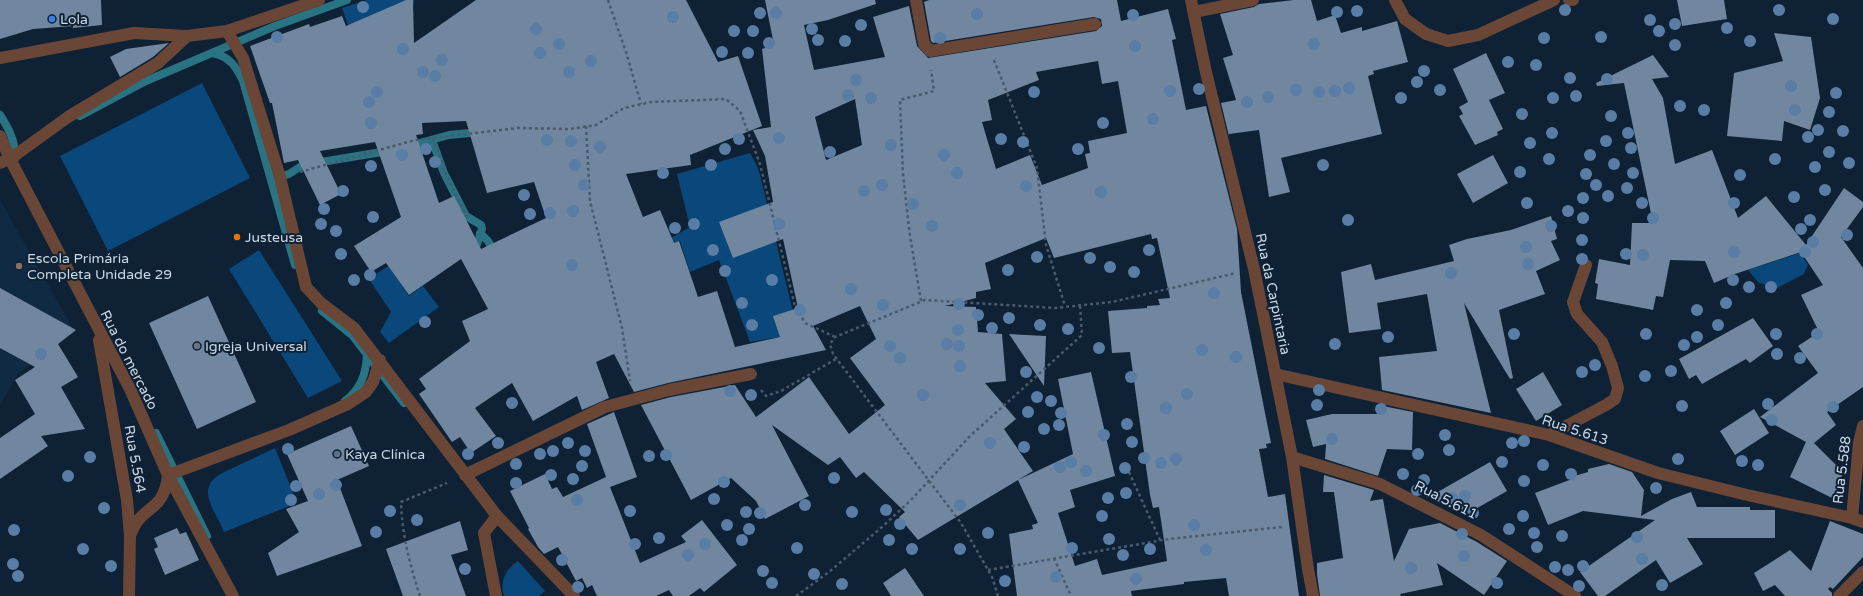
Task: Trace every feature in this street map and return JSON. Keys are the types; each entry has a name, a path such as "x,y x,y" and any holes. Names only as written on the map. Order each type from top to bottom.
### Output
{"street":[{"path":"0,58 134,33 187,36 227,32 319,0"},
{"path":"916,0 924,44 930,51 1095,24"},
{"path":"1193,6 1253,0"},
{"path":"1394,0 1406,19 1426,34 1448,41 1478,35 1554,0"},
{"name":"Rua da Carpintaria","path":"1193,6 1205,68 1254,269 1292,457 1301,525 1313,596"},
{"path":"227,32 243,58 280,177 306,287 321,303 354,328 380,360 497,516 574,596"},
{"path":"5,161 68,117 158,62 187,36"},
{"name":"Rua do mercado","path":"0,136 5,161 130,389 168,475 233,596"},
{"path":"1549,435 1606,406 1615,399 1618,388 1612,366 1602,342 1577,314 1573,302 1586,265"},
{"name":"Rua 5.564","path":"97,329 128,500 130,536 130,596"},
{"path":"130,536 136,521 158,501 166,488 168,475 289,430 348,404 366,392 373,382 380,360"},
{"path":"465,475 605,407 633,399 751,374"},
{"name":"Rua 5.613","path":"1275,374 1549,435 1658,473 1858,520"},
{"name":"Rua 5.588","path":"1858,520 1863,426"},
{"name":"Rua 5.611","path":"1292,457 1387,488 1481,535 1575,596"},
{"path":"496,596 484,533 497,516"},
{"path":"1839,596 1863,572"}],"path":[{"path":"608,0 626,52 641,104"},
{"path":"987,42 1037,168 1046,245 1065,306"},
{"path":"921,302 910,236 903,174 900,100 934,91 930,51"},
{"path":"280,177 415,140 518,128 570,128 586,126 596,124 624,108 651,102 726,98 740,111 760,164 795,306 805,323 834,337"},
{"path":"586,126 590,201 622,328 633,399"},
{"path":"433,138 445,173 467,217"},
{"path":"998,596 988,570 961,523 836,359 830,344 834,337 925,300 1055,308 1112,302 1254,269"},
{"path":"796,596 829,572 882,527 911,500 927,480 979,427 1082,335 1080,305"},
{"path":"751,374 766,396 781,391 836,359"},
{"path":"1129,472 1160,540"},
{"path":"420,596 411,568 402,525 402,502 465,475"},
{"path":"988,570 1160,540 1301,525"},
{"path":"1054,558 1071,596"}],"shaded area":[{"path":"367,0 414,0 412,16 351,34 342,8"},
{"path":"202,83 250,178 108,251 60,156"},
{"path":"750,153 760,175 792,308 802,325 813,331 750,342 719,260 690,272 680,241 673,243 671,238 690,227 677,174"},
{"name":"Escola Primária Completa Unidade 29","path":"0,200 75,332 18,374 0,405"},
{"path":"434,235 435,236 390,268 409,296 423,286 439,307 389,343 380,332 391,312 369,279"},
{"path":"259,250 342,381 308,398 229,269"},
{"path":"1800,253 1808,265 1804,274 1775,289 1758,282 1748,270"},
{"path":"275,448 297,503 224,532 209,500 209,486 214,479 222,473"},
{"path":"518,561 545,591 539,596 504,596 502,586 505,576 510,568"}],"building":[{"path":"0,0 101,0 102,25 73,28 73,26 33,29 0,39"},
{"path":"406,0 413,0 414,43 476,0 686,0 718,62 738,56 762,126 690,155 691,165 626,174 643,217 660,210 674,243 679,241 698,297 717,291 735,347 780,337 773,316 798,308 783,239 733,258 719,222 773,202 765,156 753,130 771,127 762,49 774,45 765,0 875,0 876,4 828,20 804,25 814,70 885,57 873,17 909,6 917,46 928,58 1096,31 1102,26 1101,19 1094,17 933,43 931,41 924,2 929,0 1117,0 1121,21 1168,9 1176,39 1172,40 1186,110 1206,106 1237,229 1241,292 1271,443 1266,444 1267,448 1259,449 1268,497 1285,494 1299,596 1229,596 1226,578 1184,582 1184,584 1131,591 1132,596 1017,596 1009,534 1033,529 1032,525 1038,523 1018,480 918,540 899,517 905,512 864,472 856,478 840,457 828,465 772,425 809,496 765,519 756,501 731,478 691,500 641,405 671,397 735,385 756,417 809,377 849,434 885,405 850,358 876,339 860,306 813,326 826,350 668,383 634,392 614,354 596,362 609,398 582,410 577,396 533,421 512,383 475,408 496,436 471,453 460,437 452,442 419,394 426,389 419,379 470,341 462,321 488,309 461,259 409,295 386,263 371,272 354,246 401,217 375,142 320,151 341,194 320,205 298,160 284,163 272,103 270,103 250,46 309,24 310,27 342,16 346,26","holes":["1098,61 1102,84 1118,81 1127,133 1088,141 1090,153 1085,154 1088,168 1042,185 1030,155 996,169 982,122 992,120 988,100 1039,80 1036,72","855,99 862,145 826,160 815,117","466,121 487,193 534,182 546,218 481,249 454,196 439,203 416,135 423,134 422,123","1151,234 1152,239 1157,238 1170,298 1158,299 1160,305 1147,306 1147,308 1108,311 1112,353 1130,352 1150,495 1153,508 1159,507 1167,561 1102,575 1097,559 1075,566 1058,513 1075,507 1070,490 1115,476 1091,372 1058,379 1073,454 1018,480 1033,471 1004,429 1016,419 985,383 1006,381 1002,334 978,332 976,307 945,306 976,298 976,292 991,289 985,263 1046,238 1054,258"]},
{"path":"1294,0 1311,0 1317,21 1335,15 1341,33 1362,27 1362,31 1397,21 1408,62 1373,71 1374,74 1368,76 1382,134 1281,158 1290,192 1269,197 1259,130 1229,134 1229,136 1221,103 1236,100 1223,58 1233,55 1220,14 1254,7 1259,4"},
{"path":"1677,0 1724,0 1727,19 1682,26"},
{"path":"1774,33 1811,37 1820,98 1810,130 1784,121 1782,141 1727,136 1734,73 1783,61"},
{"path":"169,43 153,57 120,77 110,57 126,49"},
{"path":"1486,53 1505,93 1489,100 1503,129 1497,132 1498,135 1475,145 1459,116 1463,114 1459,107 1468,102 1453,69"},
{"path":"1653,55 1669,77 1652,79 1663,98 1675,164 1712,150 1738,218 1766,196 1806,245 1844,188 1863,202 1863,207 1841,237 1863,268 1863,387 1827,412 1836,425 1814,443 1843,472 1834,499 1790,477 1806,442 1760,417 1818,373 1798,346 1819,332 1801,295 1823,285 1801,252 1735,274 1714,283 1705,261 1670,260 1663,297 1656,296 1653,310 1596,299 1598,284 1595,283 1599,259 1630,265 1632,223 1653,223 1624,83 1597,86 1596,83"},
{"path":"1493,155 1508,183 1473,203 1457,174"},
{"path":"1551,216 1557,239 1551,241 1560,260 1536,271 1545,294 1499,310 1513,378 1510,379 1464,303 1491,413 1382,390 1379,357 1437,351 1427,294 1377,303 1381,329 1349,333 1341,272 1371,264 1375,280 1454,261 1449,245 1467,239 1511,230"},
{"path":"0,288 76,330 58,344 78,377 61,387 85,429 41,436 48,446 0,479 0,438 35,414 15,380 35,367 0,348"},
{"path":"208,296 256,402 197,429 149,323"},
{"path":"1753,318 1773,346 1750,363 1746,359 1702,384 1696,375 1689,379 1679,359"},
{"path":"1009,334 1046,336 1044,386"},
{"path":"1543,372 1562,405 1536,421 1516,389"},
{"path":"1383,406 1413,412 1412,450 1387,449 1378,476 1325,459 1326,444 1313,447 1306,420 1332,414 1384,414"},
{"path":"1754,409 1769,433 1735,455 1720,431"},
{"path":"614,412 637,477 610,487 640,563 686,542 681,536 702,520 737,565 704,592 700,588 689,596 673,596 669,590 656,596 597,596 592,585 587,588 582,578 576,581 558,547 544,554 538,547 528,529 529,528 510,491 545,474 552,489 557,487 563,497 606,477 587,424"},
{"path":"351,426 369,466 337,480 362,546 277,576 268,553 299,532 286,509 308,501 287,454"},
{"path":"1490,462 1507,491 1465,515 1429,497"},
{"path":"1609,464 1632,472 1644,490 1641,516 1672,499 1691,492 1697,507 1750,507 1750,510 1775,510 1775,538 1687,538 1703,564 1670,583 1656,560 1605,596 1598,596 1580,572 1655,520 1583,511 1548,525 1535,493 1572,479 1571,477 1588,472 1588,469"},
{"path":"1324,475 1374,490 1370,501 1383,499 1394,561 1409,529 1440,523 1477,542 1507,561 1484,595 1437,563 1443,585 1400,594 1401,596 1320,596 1317,563 1343,558 1334,492 1323,492"},
{"path":"460,521 468,550 451,555 466,596 403,596 386,549"},
{"path":"1830,521 1863,534 1863,557 1833,589 1830,587 1828,589 1832,593 1832,596 1785,596 1775,585 1763,591 1754,573 1790,550 1811,571"},
{"path":"177,528 180,534 186,532 199,560 165,575 154,549 158,547 154,538"},
{"path":"905,568 924,596 891,596 883,583"}],"waterway":[{"path":"80,116 146,81 275,26 347,0"},
{"path":"212,53 218,54 231,62 235,66 243,81 295,265"},
{"path":"0,115 11,136 15,159"},
{"path":"409,146 449,135 480,132"},
{"path":"432,140 444,173 466,216 481,225 482,229 474,253"},
{"path":"276,178 289,174 303,165 388,151"},
{"path":"480,233 488,241 495,253"},
{"path":"322,311 353,336 404,403"},
{"path":"345,401 362,381 367,355"},
{"path":"156,433 207,536"}],"place":[{"name":"Lola","path":"52,19"},
{"name":"Justeusa","path":"237,237"},
{"name":"Escola Primária Completa Unidade 29","path":"19,266"},
{"name":"Igreja Universal","path":"197,346"},
{"name":"Kaya Clínica","path":"337,454"}]}
